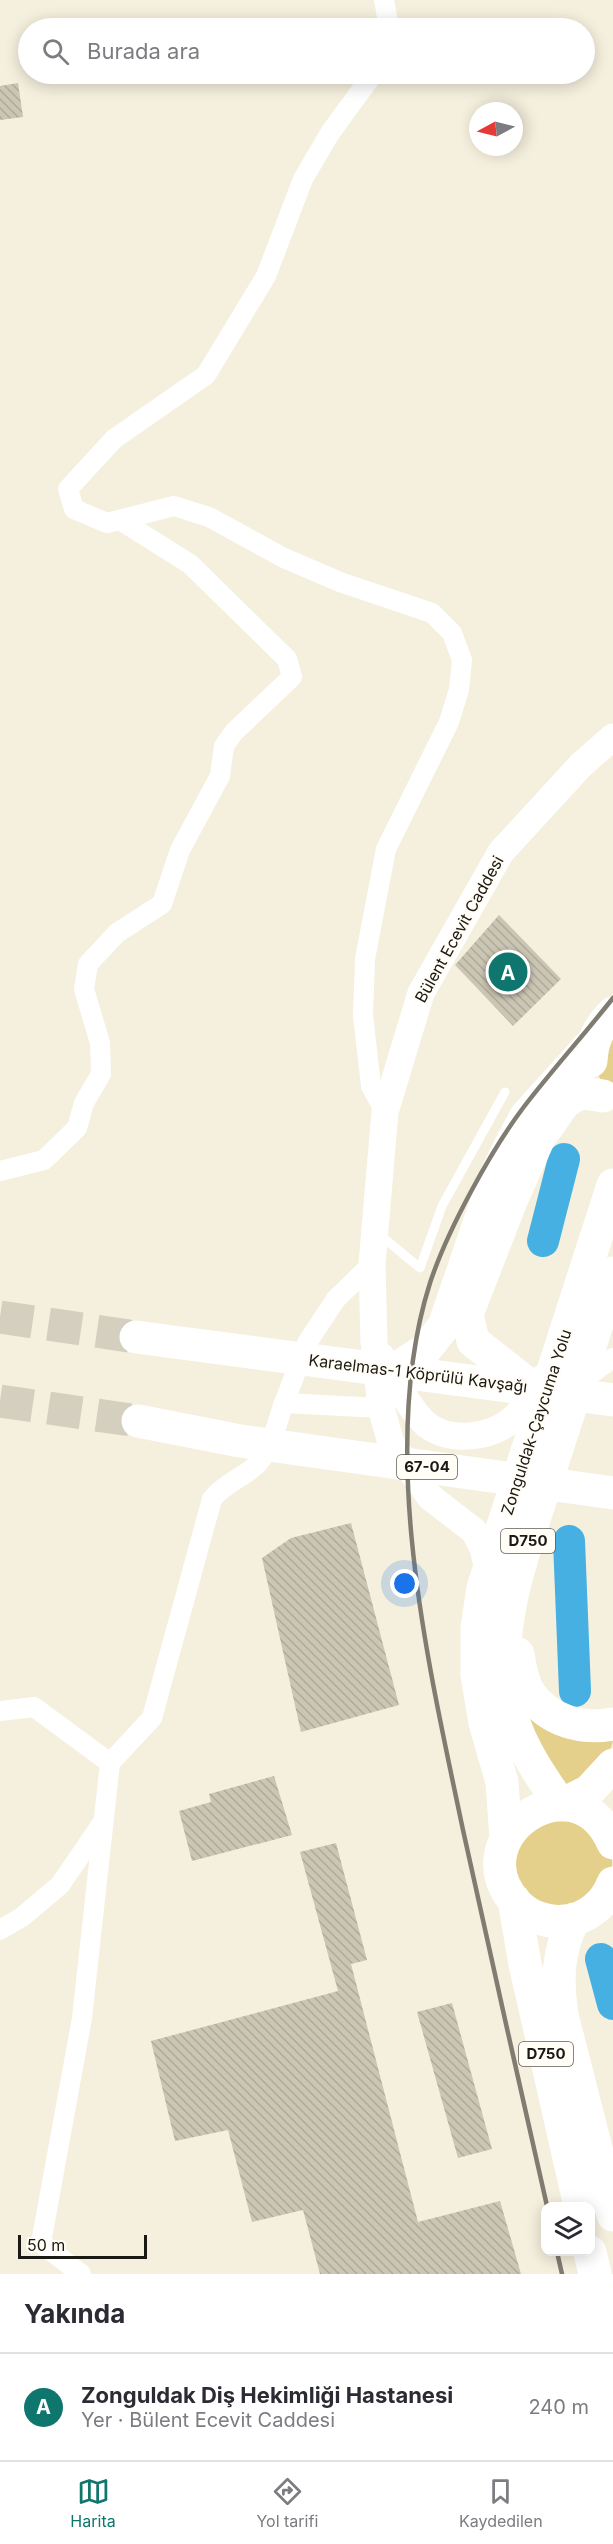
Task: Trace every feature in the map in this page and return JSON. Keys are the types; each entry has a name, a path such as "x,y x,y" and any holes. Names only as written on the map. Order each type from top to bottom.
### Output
{"highway":[{"path":"534,1388 504,1368 473,1341 467,1314 511,1201 524,1143 526,1116 593,1042 602,1025 613,1013"},
{"path":"593,1042 590,1060 594,1079 608,1101"},
{"path":"394,1370 425,1350 444,1326 495,1177 524,1143 574,1096 584,1094 608,1101"},
{"name":"Zonguldak-Çaycuma Yolu","path":"506,1839 502,1782 485,1723 477,1676 477,1628 488,1570 613,1185"},
{"name":"Zonguldak-Çaycuma Yolu","path":"561,1805 530,1757 515,1725 507,1695 506,1644 509,1613 515,1582 578,1383 611,1295"},
{"name":"Karaelmas-1 Köprülü Kavşağı","path":"136,1337 613,1400"},
{"name":"67-04","path":"138,1421 240,1441 613,1493"},
{"path":"509,1613 529,1693 544,1710 566,1722 589,1728 613,1724"},
{"path":"561,1805 589,1791 613,1765"},
{"path":"506,1839 511,1829 528,1814 539,1808 561,1805 573,1806 593,1816 612,1833"},
{"name":"D750","path":"506,1839 502,1849 501,1871 514,1900 525,1964 579,2202"},
{"name":"D750","path":"514,1900 522,1908 541,1919 600,1905"},
{"name":"D750","path":"600,1905 565,1937 559,1959 559,1993 562,2015 613,2215"},
{"path":"591,2256 595,2274"}],"main road":[{"name":"Bülent Ecevit Caddesi","path":"488,1570 483,1548 474,1531 430,1497 391,1443 381,1408 374,1342 372,1264 373,1230 386,1112 421,993 501,852 581,765 613,737"},
{"path":"374,1342 393,1378 427,1424 448,1434 468,1437 489,1432 511,1421 524,1408 561,1349"}],"street":[{"path":"384,0 387,18"},
{"path":"366,84 330,133 303,179 266,276 206,375 114,439 68,489 74,509 107,523 174,506 209,517 284,558 340,582 432,613 452,633 462,660 459,690 449,722 386,849 365,959 363,1015 371,1086 386,1112"},
{"path":"0,1171 44,1160 77,1128 84,1103 100,1074 100,1043 84,989 88,964 117,933 162,904 180,850 220,776 224,746 234,732 292,677 287,659 190,564 120,520"},
{"path":"81,2274 41,2243 82,2018 110,1763 152,1718 212,1499 222,1486 241,1477 266,1454 307,1343 336,1299 372,1264"},
{"path":"578,1383 613,1358"},
{"path":"284,1402 381,1408"},
{"path":"0,1711 34,1707 110,1763"},
{"path":"0,1930 22,1917 60,1885 102,1822"}],"lane":[{"path":"373,1230 420,1268 442,1206 505,1092"}],"shaded area":[{"path":"613,1019 613,1099 599,1076 596,1059"},
{"path":"530,1715 539,1724 558,1735 578,1738 613,1737 612,1746 595,1768 562,1787 526,1723"},
{"path":"568,1810 612,1857 612,1871 591,1906 533,1911 506,1854 511,1838"}],"building":[{"path":"18,83 23,117 0,120 0,86"},
{"path":"499,915 561,979 513,1026 455,965"},
{"path":"351,1523 399,1705 301,1732 262,1558 291,1538"},
{"path":"274,1776 292,1835 192,1861 179,1811 211,1802 209,1794"},
{"path":"336,1843 367,1960 351,1964 418,2222 500,2201 521,2274 320,2274 303,2210 252,2222 228,2130 175,2141 151,2041 338,1991 300,1852"},
{"path":"452,2003 492,2149 458,2158 417,2012"}],"waterway":[{"path":"543,1241 564,1159"},
{"path":"569,1541 575,1691"},
{"path":"601,1959 613,2004"}],"tunnel":[{"path":"0,1317 136,1337"},
{"path":"0,1401 138,1421"}],"railway":[{"path":"546,2202 463,1830 423,1627 408,1485 408,1415 415,1347 430,1283 458,1216 510,1126 613,998"},
{"path":"558,2256 562,2274"}],"place":[{"name":"Zonguldak Diş Hekimliği Hastanesi","path":"508,972"}]}
